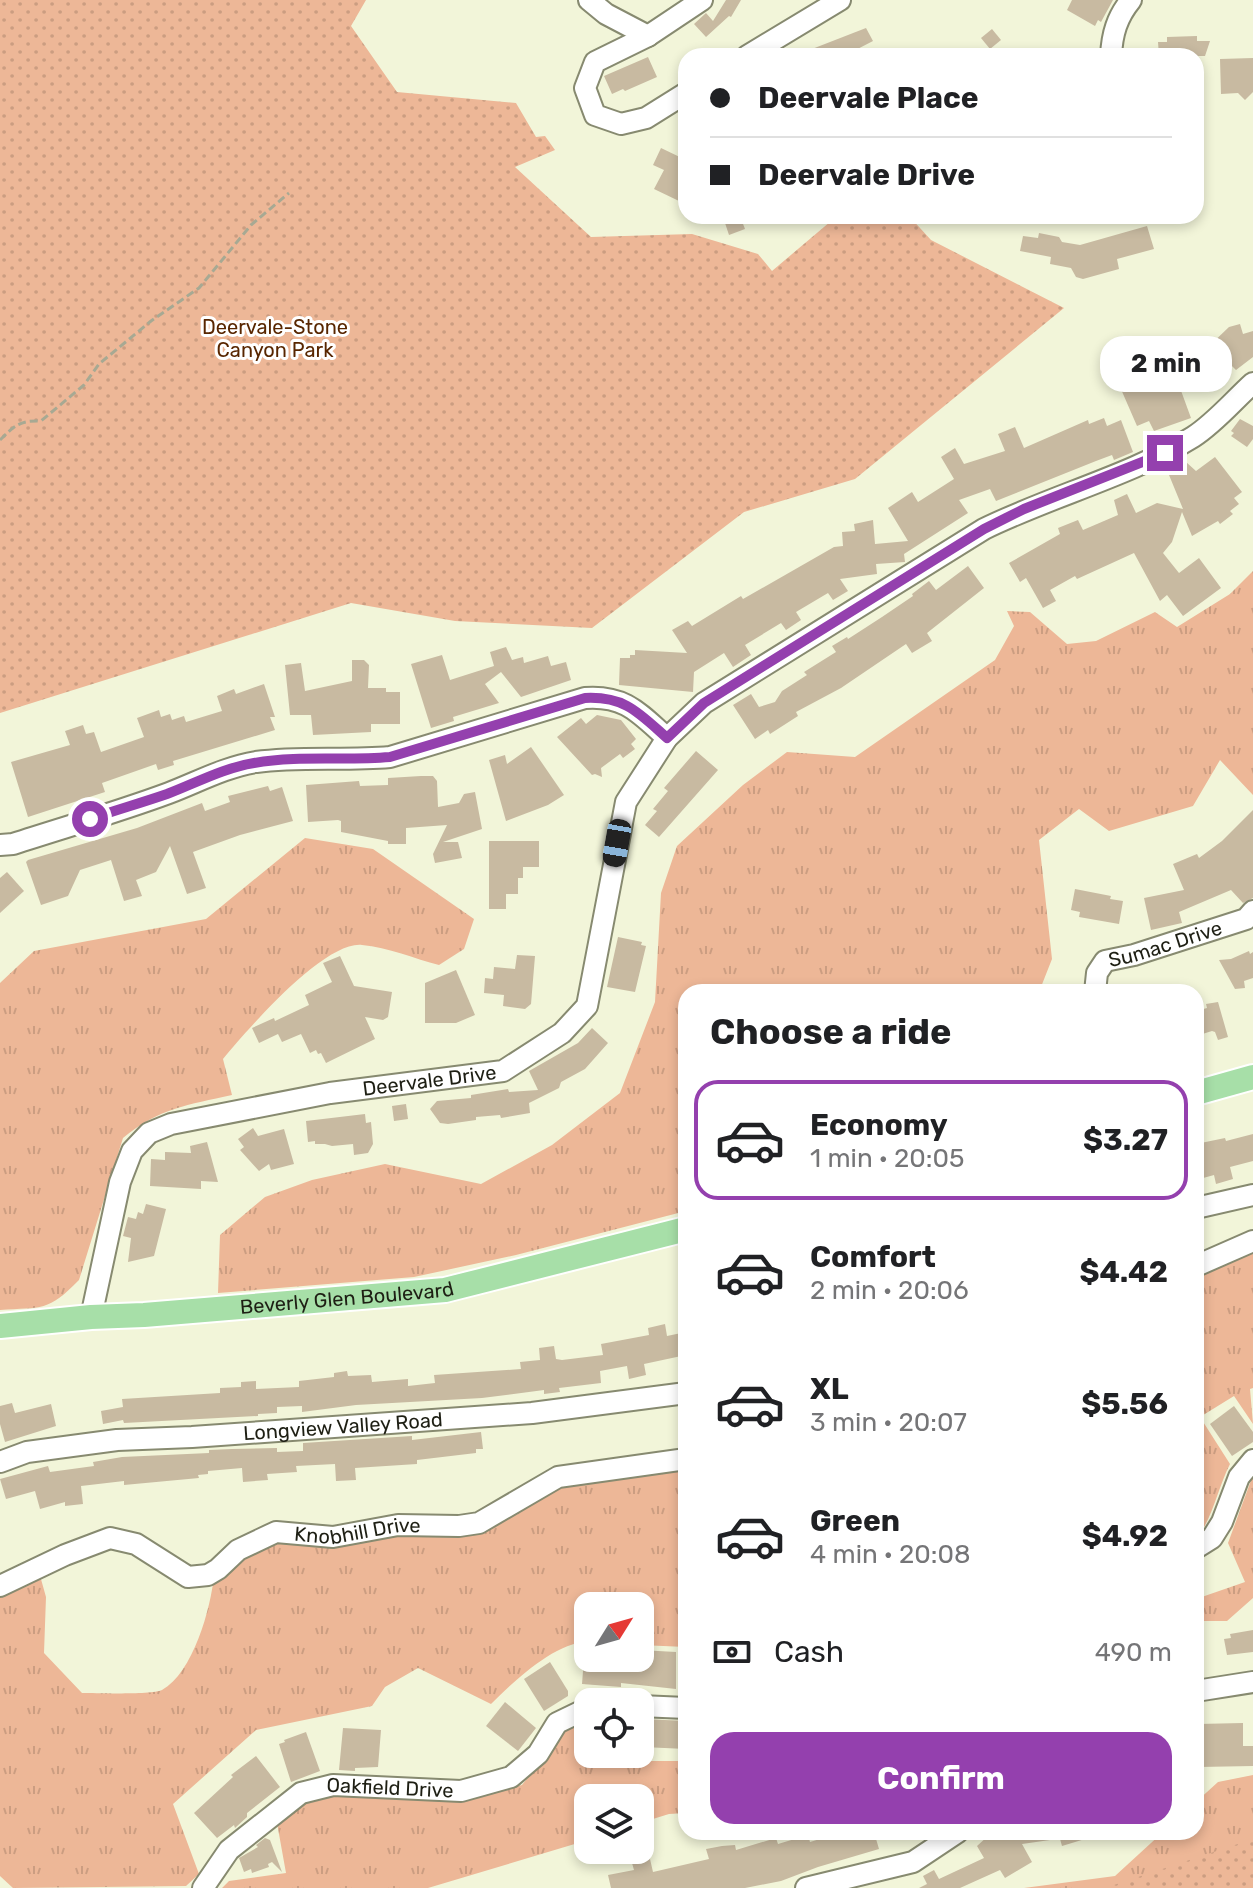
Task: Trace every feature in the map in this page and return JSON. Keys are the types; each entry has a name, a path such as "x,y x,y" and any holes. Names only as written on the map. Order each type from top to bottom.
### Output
{"main road":[{"path":"1204,1091 1253,1077"},
{"name":"Beverly Glen Boulevard","path":"0,1326 445,1290 678,1231"}],"street":[{"path":"589,0 606,14 648,36"},
{"path":"678,100 646,118 621,124 595,115 585,88 595,62 648,36 702,0"},
{"path":"760,48 840,0"},
{"path":"1112,48 1115,28 1131,0"},
{"name":"Deervale Drive","path":"91,1317 120,1182 132,1151 149,1133 171,1124 330,1093 503,1071 562,1033 587,1006 626,802 667,738 704,703 984,529 1024,509 1165,453 1197,434 1253,383"},
{"path":"0,845 13,844 168,793 228,769 306,757 390,757 585,698 617,700 635,709 667,738"},
{"name":"Sumac Drive","path":"1096,984 1097,973 1105,961 1134,955 1246,919 1253,911"},
{"path":"1204,1206 1253,1195"},
{"path":"1204,1262 1253,1241"},
{"name":"Longview Valley Road","path":"0,1462 27,1452 117,1440 532,1413 678,1394"},
{"name":"Knobhill Drive","path":"0,1586 65,1555 110,1538 136,1544 188,1577 208,1575 238,1550 276,1532 333,1537 398,1525 459,1526 479,1523 558,1477 678,1460"},
{"path":"1204,1543 1212,1538 1222,1522 1239,1477 1253,1460"},
{"path":"1204,1690 1253,1682"},
{"path":"654,1707 678,1708"},
{"name":"Oakfield Drive","path":"203,1888 229,1850 301,1793 333,1785 461,1791 511,1777 538,1754 557,1723 574,1715"},
{"path":"806,1888 913,1862 946,1840"}],"path":[{"path":"0,440 17,423 41,421 84,385 99,364 151,321 199,288 251,225 289,193"}],"green space":[{"name":"Deervale-Stone Canyon Park","path":"0,0 366,0 351,26 397,92 516,103 536,137 545,136 555,150 515,167 591,237 692,234 758,254 772,271 828,224 916,224 931,240 1064,308 855,479 744,512 592,628 455,621 351,603 0,713"},
{"path":"1253,571 1253,795 1220,760 1193,806 1109,831 1079,809 1039,840 1052,959 1042,984 678,984 678,1213 516,1255 414,1277 218,1293 220,1235 265,1197 312,1180 385,1164 481,1184 552,1145 620,1093 655,1002 661,893 677,846 743,785 787,752 855,757 995,660 1014,626 1007,611 1030,612 1067,644 1096,641 1155,612 1177,627 1230,594"},
{"path":"305,838 373,849 474,919 464,949 439,965 362,945 346,948 328,957 308,972 268,1009 223,1059 232,1095 162,1114 123,1138 79,1280 59,1298 44,1306 0,1310 0,983 34,951 206,919"},
{"path":"1253,1244 1253,1388 1250,1389 1253,1424 1234,1396 1204,1415 1204,1267"},
{"path":"1204,1423 1230,1464 1204,1527"},
{"path":"678,1465 678,1647 654,1646 654,1592 574,1592 574,1645 562,1648 522,1675 491,1704 418,1668 385,1687 372,1706 256,1730 173,1804 199,1874 186,1886 13,1888 0,1876 0,1589 39,1572 46,1597 44,1653 82,1693 156,1692 173,1682 191,1655 209,1604 214,1575 260,1543 305,1541 326,1546 401,1531 472,1534 486,1531 562,1484"},
{"path":"1253,1475 1253,1598 1227,1621 1204,1621 1204,1596 1245,1582 1228,1543"},
{"path":"574,1725 574,1768 654,1768 654,1761 678,1761 678,1813 654,1819 654,1784 574,1784 574,1844 428,1888 222,1888 229,1881 286,1873 277,1823 306,1802 335,1794 464,1799 522,1785 565,1730"},
{"path":"1253,1775 1253,1888 1024,1888 1115,1876 1154,1840 1204,1840 1204,1795 1218,1782"},
{"path":"1253,1839 1253,1888 1105,1888"}],"building":[{"path":"726,0 741,0 731,17 706,37 694,24 706,13 713,21"},
{"path":"1072,0 1113,0 1101,22 1098,20 1095,26 1067,10"},
{"path":"866,28 873,41 859,48 815,48"},
{"path":"992,29 1001,40 989,48 981,38"},
{"path":"1197,36 1197,41 1210,41 1204,56 1204,48 1158,48 1158,42 1167,42 1167,37"},
{"path":"648,57 657,77 612,94 604,76"},
{"path":"1253,58 1253,92 1245,100 1238,93 1221,94 1220,59"},
{"path":"661,148 678,156 678,201 654,189 664,170 653,165"},
{"path":"725,224 743,224 745,229 729,235"},
{"path":"1147,226 1154,249 1117,259 1119,269 1083,279 1076,277 1071,268 1050,264 1051,257 1020,251 1023,236 1038,238 1039,233 1080,245"},
{"path":"1240,324 1243,334 1253,331 1253,357 1236,370 1231,365 1213,382 1187,354 1199,343 1205,350 1229,327"},
{"path":"1126,349 1142,386 1155,380 1157,386 1176,377 1191,418 1154,431 1149,421 1137,426 1107,357"},
{"path":"1104,418 1107,426 1121,420 1133,452 1114,460 1112,455 996,501 990,489 959,500 968,513 904,554 905,562 876,564 877,574 840,579 848,591 833,600 828,593 796,612 801,620 786,630 781,623 745,645 751,655 733,667 724,653 694,672 693,692 619,685 620,658 630,658 630,655 635,655 635,650 687,653 672,630 688,621 692,626 741,596 743,599 834,547 843,546 842,532 855,531 854,524 873,520 875,544 908,541 888,508 912,492 918,502 954,479 941,457 955,448 964,464 1005,451 998,434 1015,427 1024,448 1088,420 1089,424"},
{"path":"1240,419 1253,426 1253,439 1247,447 1231,436"},
{"path":"1215,457 1242,492 1234,498 1239,504 1230,511 1233,514 1220,524 1218,521 1192,536 1182,512 1172,542 1163,553 1179,573 1199,558 1221,588 1183,616 1167,595 1160,601 1134,553 1077,579 1075,576 1050,590 1056,601 1043,608 1026,578 1020,582 1009,563 1060,534 1058,528 1078,520 1083,530 1118,515 1114,500 1127,494 1136,513 1157,503 1183,509 1169,475 1186,462 1196,471"},
{"path":"968,566 984,588 927,633 932,641 912,653 906,644 841,688 796,712 798,716 770,734 768,730 755,739 733,705 751,694 759,707 775,702 782,691 807,675 804,672 836,652 832,646 882,617 929,581 936,590"},
{"path":"506,647 512,660 523,657 524,663 548,656 551,666 566,662 571,680 521,697 501,672 485,684 499,703 453,717 454,721 431,728 411,664 442,655 450,680 494,666 490,652"},
{"path":"352,660 364,660 369,665 368,688 400,692 400,724 371,724 371,732 313,735 311,715 290,715 285,665 301,663 305,691 352,681"},
{"path":"264,684 275,717 270,717 275,730 173,761 174,765 158,770 156,764 102,783 105,792 28,817 11,762 70,745 65,731 83,725 86,734 94,732 101,752 144,737 137,718 159,710 161,717 170,714 172,720 184,716 186,722 222,711 217,696 234,689 236,694"},
{"path":"597,715 621,720 636,739 631,744 635,749 623,758 620,754 601,768 602,777 592,775 557,737 581,718 586,724"},
{"path":"531,747 564,795 548,805 506,821 489,760 505,755 507,764"},
{"path":"696,751 718,770 659,837 645,825 668,791 664,788"},
{"path":"433,776 437,781 438,807 459,803 464,794 475,792 482,829 443,842 458,842 462,858 435,863 433,854 447,825 406,828 406,844 388,844 388,841 341,832 341,821 338,820 308,822 306,785 359,781 360,786 388,785 388,778"},
{"path":"268,786 270,791 282,787 293,821 193,852 206,888 187,894 170,846 156,872 136,880 142,896 124,901 111,860 80,870 68,896 41,905 26,862 28,860 137,828 202,803 205,811 230,802 228,796"},
{"path":"1253,810 1253,898 1243,903 1231,890 1179,912 1182,923 1151,930 1144,898 1184,890 1173,864 1197,854 1199,858 1222,841"},
{"path":"489,841 539,841 539,867 523,867 523,878 518,878 518,894 506,894 506,909 489,909"},
{"path":"7,872 24,891 0,913 0,878"},
{"path":"1075,889 1123,901 1119,924 1079,917 1080,912 1071,910"},
{"path":"618,937 642,942 641,945 646,946 635,992 607,987"},
{"path":"1249,951 1250,954 1253,952 1253,978 1244,981 1245,988 1235,989 1219,960 1231,959"},
{"path":"517,955 535,956 531,1004 525,1009 503,1006 504,995 484,993 485,978 493,979 494,967 515,969"},
{"path":"340,956 354,986 392,992 388,1017 383,1020 365,1017 375,1039 326,1063 321,1053 318,1054 316,1050 310,1053 301,1034 282,1042 278,1034 259,1043 252,1028 309,1005 305,995 332,982 323,963"},
{"path":"456,970 475,1015 456,1023 425,1023 425,983"},
{"path":"1218,1002 1228,1037 1218,1040 1215,1032 1204,1034 1206,1004"},
{"path":"592,1028 608,1043 585,1069 561,1082 559,1088 529,1103 530,1113 501,1118 500,1115 476,1117 476,1120 448,1124 440,1123 430,1109 437,1101 471,1098 471,1095 508,1089 509,1092 538,1090 529,1071 578,1043"},
{"path":"406,1104 408,1119 394,1121 392,1106"},
{"path":"365,1114 366,1123 371,1122 373,1144 368,1153 354,1155 353,1144 332,1146 308,1142 306,1121"},
{"path":"253,1128 258,1136 284,1129 294,1164 271,1170 269,1164 259,1171 240,1150 244,1147 238,1139"},
{"path":"1253,1134 1253,1161 1230,1167 1233,1179 1216,1184 1214,1175 1204,1178 1204,1142 1225,1138 1226,1141"},
{"path":"207,1142 218,1182 201,1181 201,1189 150,1186 151,1159 165,1160 165,1152 191,1153 190,1146"},
{"path":"146,1204 166,1209 154,1256 128,1262 131,1238 123,1236 128,1217 136,1219 138,1212 143,1214"},
{"path":"665,1324 667,1336 678,1334 678,1357 644,1364 646,1375 629,1379 627,1366 600,1371 601,1383 559,1388 560,1392 544,1394 544,1390 302,1412 302,1406 277,1407 277,1413 258,1416 124,1423 123,1420 103,1424 101,1411 123,1407 122,1399 220,1393 220,1388 241,1387 241,1382 256,1381 256,1389 299,1387 299,1381 334,1377 334,1373 347,1371 348,1376 371,1375 372,1382 408,1379 408,1386 435,1383 434,1375 521,1369 520,1362 540,1360 539,1348 554,1346 556,1359 562,1360 603,1355 601,1344 649,1335 648,1328"},
{"path":"12,1403 15,1413 51,1404 56,1426 5,1442 0,1424 0,1406"},
{"path":"1234,1406 1253,1432 1253,1442 1232,1456 1210,1424"},
{"path":"481,1432 483,1449 476,1449 476,1453 417,1460 417,1464 355,1468 356,1480 336,1481 335,1464 296,1466 297,1472 267,1474 268,1480 243,1482 242,1468 208,1471 208,1474 198,1475 199,1478 81,1486 83,1504 65,1506 65,1502 40,1509 35,1491 6,1499 0,1479 48,1466 50,1472 94,1466 93,1462 122,1457 232,1449 303,1451 303,1443 412,1436 412,1440"},
{"path":"1253,1630 1253,1652 1227,1655 1224,1639 1231,1638 1230,1634"},
{"path":"654,1651 676,1652 676,1689 621,1683 621,1687 582,1684 583,1672 654,1672"},
{"path":"550,1662 568,1696 544,1711 524,1679"},
{"path":"505,1702 536,1728 518,1751 486,1726"},
{"path":"654,1719 678,1721 678,1749 654,1748"},
{"path":"1243,1723 1243,1746 1253,1746 1253,1766 1204,1767 1204,1724"},
{"path":"343,1728 381,1730 378,1767 339,1770"},
{"path":"306,1732 320,1771 291,1782 279,1744"},
{"path":"256,1756 280,1787 247,1813 247,1817 235,1828 234,1825 217,1838 194,1813 233,1777 231,1775"},
{"path":"265,1838 270,1840 282,1872 272,1862 268,1864 269,1867 252,1873 251,1869 244,1872 239,1858 258,1847 256,1845"},
{"path":"769,1840 777,1840 778,1844 809,1840 876,1840 879,1849 781,1881 745,1888 611,1888 608,1875 634,1870 632,1864 651,1864 653,1872 709,1859 706,1849 722,1846 735,1845 736,1850"},
{"path":"984,1840 1050,1840 1022,1844 1032,1862 1005,1878 1000,1870 960,1888 919,1888 927,1884 923,1876 934,1870 939,1879 984,1858 977,1846"},
{"path":"1060,1840 1082,1840 1062,1846"}],"route":[{"path":"90,819 228,769 306,757 390,757 585,698 617,700 635,709 667,738 704,703 984,529 1024,509 1165,453"}]}
